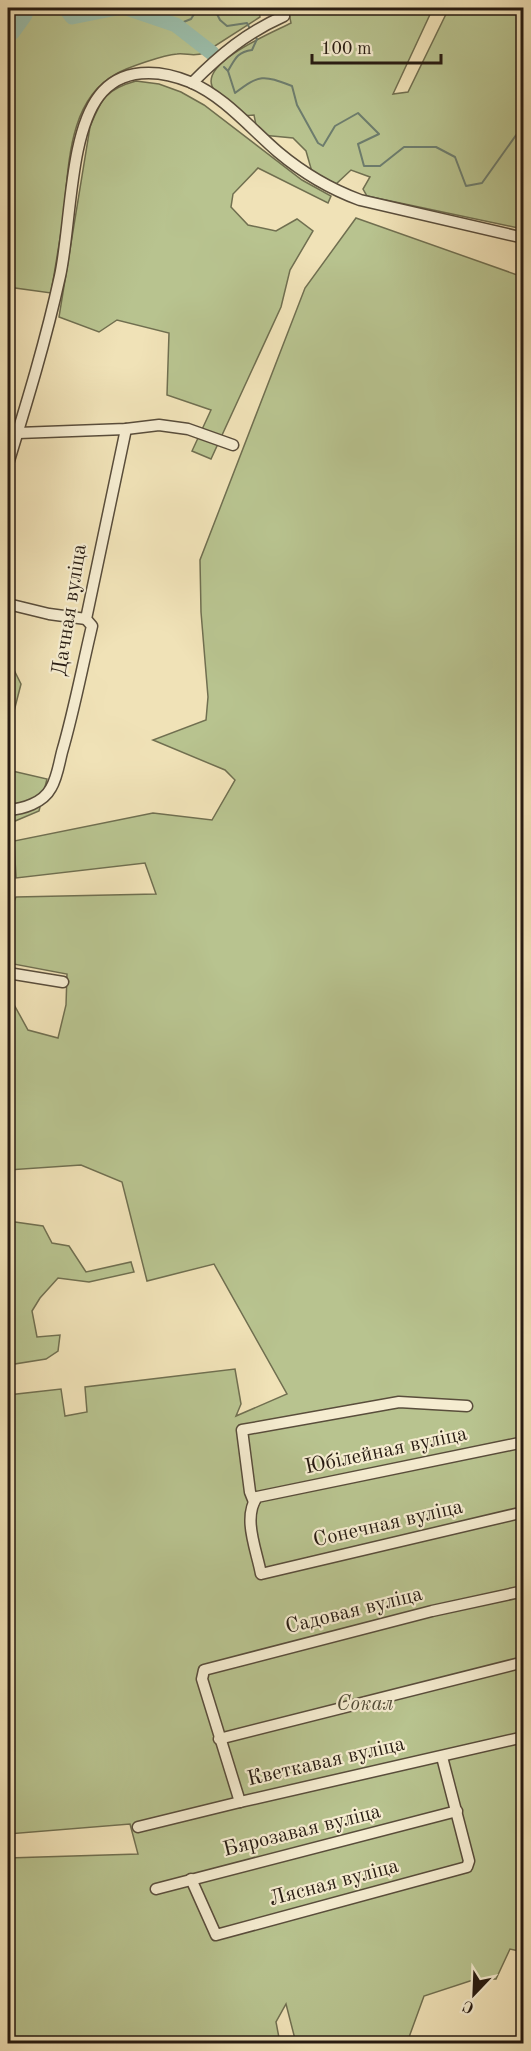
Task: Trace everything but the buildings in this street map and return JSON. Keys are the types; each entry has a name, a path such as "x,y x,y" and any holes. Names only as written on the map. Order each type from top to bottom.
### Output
{"street":[{"path":"192,83 220,55 248,34 284,16"},
{"path":"8,464 41,355 61,273 77,155 86,121 100,94 123,77 136,73 163,74 192,83 236,113 278,152 311,177 340,193 360,200 524,238"},
{"path":"18,433 126,429 159,425 188,429 232,445"},
{"name":"Дачная вуліца","path":"11,810 24,808 50,789 65,743 92,626 86,619 126,429"},
{"path":"8,604 49,614 86,619"},
{"path":"8,973 63,982"},
{"path":"255,1499 250,1492 242,1430 399,1402 467,1406"},
{"name":"Юбілейная вуліца","path":"255,1499 524,1442"},
{"name":"Сонечная вуліца","path":"255,1499 249,1516 261,1574 524,1512"},
{"name":"Садовая вуліца","path":"219,1739 202,1679 204,1670 432,1611 524,1591"},
{"path":"240,1802 219,1739 524,1662"},
{"name":"Кветкавая вуліца","path":"138,1827 524,1737"},
{"path":"442,1757 457,1811"},
{"name":"Лясная вуліца","path":"191,1879 216,1935 467,1867 470,1861 457,1811"},
{"name":"Бярозавая вуліца","path":"156,1888 457,1811"}],"green space":[{"path":"8,8 259,8 260,17 204,53 171,55 129,68 100,86 87,101 79,119 69,160 63,220 51,293 8,287"},
{"path":"288,8 433,8 393,94 408,92 449,8 523,8 523,229 367,196 363,189 370,177 351,170 336,184 312,172 306,151 293,138 262,135 257,130 254,115 242,116 221,99 212,86 212,76 218,67 241,48 291,23"},
{"path":"136,81 159,84 181,92 204,105 302,180 331,196 328,203 258,168 233,194 231,207 248,225 276,231 297,219 313,231 290,270 281,307 211,459 192,451 211,410 167,395 169,333 117,320 99,332 59,317 90,127 101,102 111,92"},
{"name":"Сокал","path":"356,218 523,277 524,1952 510,1949 496,1979 476,1979 424,1996 408,2040 404,2043 296,2043 286,2004 276,2022 280,2043 8,2043 8,1858 138,1854 130,1824 8,1834 8,1438 10,1433 8,1432 8,1395 61,1389 65,1416 87,1412 85,1387 235,1369 241,1404 236,1416 287,1394 214,1264 147,1281 122,1182 81,1165 8,1170 8,981 12,1001 28,1030 58,1038 66,1005 67,974 8,963 8,915 16,897 156,894 145,863 16,878 14,841 153,813 212,820 235,780 225,770 153,740 206,720 208,697 201,612 200,560 305,288"},
{"path":"8,664 13,668 21,684 8,727"},
{"path":"8,770 47,779 39,811 8,824"},
{"path":"8,1221 43,1226 52,1243 69,1246 86,1272 131,1262 134,1272 89,1282 58,1278 32,1311 37,1337 60,1335 58,1351 46,1359 8,1365"}],"waterway":[{"path":"8,30 12,33 25,15 26,8"},
{"path":"65,8 72,17 117,8"},
{"path":"126,8 176,25 212,53"},
{"path":"176,25 191,19 198,8"},
{"path":"214,8 220,20 227,26 247,23 250,29"},
{"path":"228,71 240,54 252,50 257,39 255,36"},
{"path":"224,67 228,71 235,93 250,82 262,78 292,86 297,105 318,143 323,146 335,126 358,113 379,134 358,144 364,166 380,166 404,147 436,147 455,157 466,186 482,183 519,131 524,133"}]}
